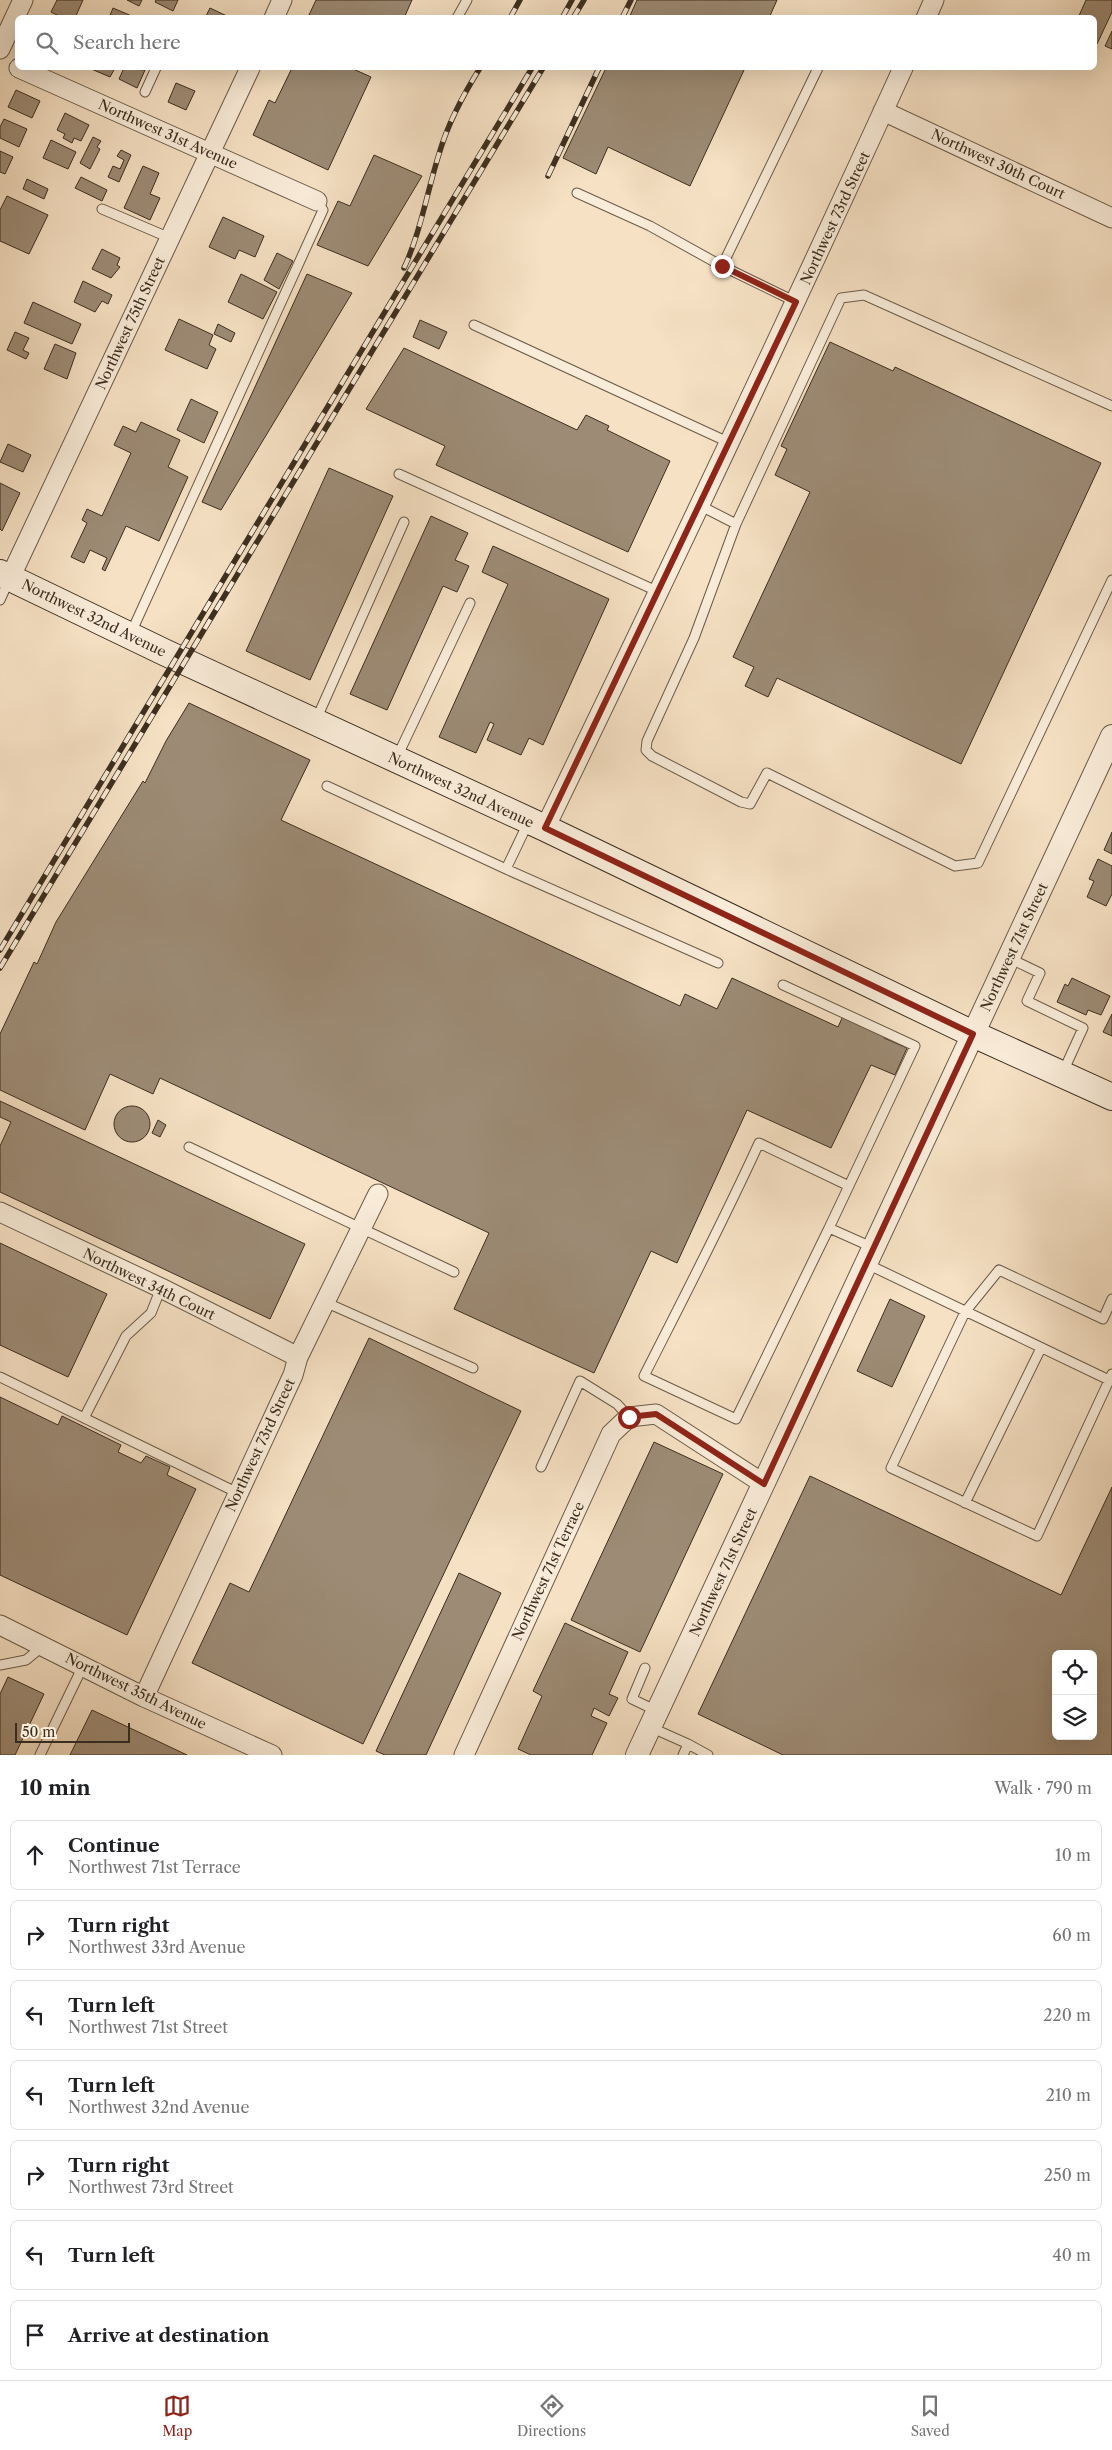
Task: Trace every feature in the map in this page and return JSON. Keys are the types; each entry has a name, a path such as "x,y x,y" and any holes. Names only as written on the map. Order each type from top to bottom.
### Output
{"main road":[{"name":"Northwest 32nd Avenue","path":"3,584 130,636 537,824 973,1034 1112,1096"}],"street":[{"path":"16,15 23,0"},
{"path":"275,15 282,0"},
{"path":"927,15 934,0"},
{"path":"0,49 15,17"},
{"name":"Northwest 31st Avenue","path":"0,59 15,66"},
{"name":"Northwest 31st Avenue","path":"25,70 317,201"},
{"name":"Northwest 75th Street","path":"3,584 249,70"},
{"name":"Northwest 73rd Street","path":"537,824 659,592 903,70"},
{"name":"Northwest 30th Court","path":"884,111 1112,218"},
{"name":"Northwest 71st Street","path":"637,1755 1112,736"},
{"name":"Northwest 73rd Street","path":"144,1696 293,1375 298,1357 378,1194"},
{"name":"Northwest 34th Court","path":"0,1212 161,1288 298,1357"},
{"path":"629,1417 656,1414 764,1484"},
{"name":"Northwest 71st Terrace","path":"464,1755 611,1434 629,1417"},
{"name":"Northwest 35th Avenue","path":"0,1625 144,1696 272,1755"}],"lane":[{"path":"459,15 467,0"},
{"path":"145,92 155,70"},
{"path":"722,266 817,70"},
{"path":"577,193 650,226 722,266 796,302"},
{"path":"130,636 323,210 317,201"},
{"path":"102,209 170,238"},
{"path":"1112,406 864,296 841,298 736,524 694,638 647,741 646,750 652,756 733,798 750,804 767,772 954,866 978,863 1112,580"},
{"path":"474,325 728,442"},
{"path":"399,474 659,592"},
{"path":"699,505 736,524"},
{"path":"315,722 404,522"},
{"path":"395,759 470,603"},
{"path":"327,786 506,869 718,963"},
{"path":"506,869 537,824"},
{"path":"1009,958 1040,974 1027,1002 1083,1028 1062,1074"},
{"path":"783,985 915,1046 849,1186 829,1228 736,1419 644,1376 690,1283 717,1234 759,1143 849,1186"},
{"path":"189,1147 454,1272"},
{"path":"829,1228 870,1256 965,1312 1041,1348 1111,1377 1036,1536 891,1468 965,1312 999,1270 1103,1318 1112,1299"},
{"path":"84,1418 126,1336 151,1313 161,1288"},
{"path":"325,1302 473,1368"},
{"path":"965,1503 1041,1348"},
{"path":"0,1377 238,1493"},
{"path":"541,1467 580,1381 617,1404 629,1417"},
{"path":"0,1665 26,1660 43,1646"},
{"path":"40,1755 83,1666"},
{"path":"645,1668 632,1699 654,1719 688,1744 708,1755"},
{"path":"683,1755 688,1744"}],"building":[{"path":"57,0 83,0 76,15 57,15 51,12"},
{"path":"127,0 142,0 139,6"},
{"path":"156,0 178,0 173,11 155,2"},
{"path":"316,0 412,0 405,15 309,15"},
{"path":"637,0 777,0 770,15 630,15"},
{"path":"1086,0 1112,0 1112,12 1097,44 1097,15 1079,15"},
{"path":"113,8 129,15 110,15"},
{"path":"210,8 225,15 206,15"},
{"path":"1112,31 1112,49 1105,46"},
{"path":"94,70 114,70 110,77"},
{"path":"123,70 145,70 137,88 119,79"},
{"path":"291,70 355,70 371,77 328,170 253,135 269,100 275,103"},
{"path":"605,70 744,70 690,186 608,147 596,174 563,158"},
{"path":"176,83 195,91 186,110 168,102"},
{"path":"16,90 40,101 32,118 8,107"},
{"path":"65,113 89,125 81,141 74,138 72,143 63,138 65,134 57,130"},
{"path":"4,119 27,129 19,147 0,138 0,127"},
{"path":"93,137 101,141 97,147 100,149 90,169 80,163"},
{"path":"51,140 76,152 68,169 43,158"},
{"path":"121,150 131,155 119,182 108,177 113,166 120,169 124,160 117,156"},
{"path":"0,151 13,157 5,174 0,172"},
{"path":"374,155 422,176 368,266 317,245 338,201 350,206"},
{"path":"143,166 159,173 150,194 160,198 150,220 124,208"},
{"path":"81,177 107,190 102,201 75,188"},
{"path":"27,179 48,189 44,199 23,189"},
{"path":"7,196 48,215 29,254 0,241 0,210"},
{"path":"223,217 264,236 255,257 239,250 235,259 209,247"},
{"path":"102,249 120,258 117,265 120,267 111,278 92,269"},
{"path":"277,253 293,261 279,289 264,280"},
{"path":"241,274 277,292 263,319 228,302"},
{"path":"307,274 352,293 221,510 202,502"},
{"path":"83,281 112,295 108,304 102,301 95,312 74,302"},
{"path":"33,302 81,324 72,344 24,323"},
{"path":"179,319 213,335 209,345 216,349 207,369 165,350"},
{"path":"420,320 447,332 439,349 413,337"},
{"path":"218,324 235,333 231,342 214,334"},
{"path":"15,332 29,338 23,350 29,353 26,359 7,350"},
{"path":"830,342 893,371 895,367 1101,463 961,764 777,678 768,697 745,686 754,667 733,657 810,492 775,475 787,449 781,446"},
{"path":"55,344 76,353 67,379 44,369"},
{"path":"404,348 577,430 586,415 609,426 607,430 670,461 628,552 436,465 445,446 366,409"},
{"path":"191,399 218,412 204,443 177,430"},
{"path":"141,422 180,440 168,467 188,477 159,541 126,526 105,571 102,569 107,558 90,550 84,563 71,557 87,523 82,520 87,509 102,516 131,453 114,445 123,426 136,432"},
{"path":"8,444 31,455 23,472 0,462"},
{"path":"329,468 393,496 310,680 246,651"},
{"path":"0,483 20,493 2,531 0,529"},
{"path":"431,516 468,533 455,560 469,566 457,592 443,586 387,710 350,694"},
{"path":"493,546 609,599 543,745 529,738 521,755 487,740 494,724 490,722 476,753 439,737 508,584 482,572"},
{"path":"189,703 310,760 281,820 680,1006 685,994 717,1009 732,978 838,1027 843,1016 885,1035 884,1038 907,1048 895,1075 871,1065 831,1148 747,1110 677,1263 651,1251 594,1373 454,1309 489,1233 160,1078 153,1094 110,1074 85,1130 0,1090 0,1034 34,962 37,964 56,922 143,781 145,783 166,741"},
{"path":"1112,832 1112,854 1104,850"},
{"path":"1098,859 1112,866 1112,894 1106,906 1087,897 1094,881 1089,879"},
{"path":"1072,978 1110,996 1101,1015 1088,1010 1086,1015 1057,1002 1065,984 1068,986"},
{"path":"1112,1014 1112,1036 1103,1032"},
{"path":"0,1101 305,1244 270,1319 0,1192 0,1146 11,1122 0,1117"},
{"path":"132,1106 144,1112 150,1124 144,1136 132,1142 120,1136 114,1124 120,1112"},
{"path":"158,1120 166,1125 160,1137 152,1133"},
{"path":"0,1243 107,1294 68,1377 0,1345"},
{"path":"890,1299 925,1316 892,1387 857,1371"},
{"path":"369,1338 521,1411 363,1744 192,1663 230,1583 249,1592"},
{"path":"0,1397 58,1425 62,1416 121,1445 118,1452 141,1463 146,1456 170,1467 167,1475 196,1489 127,1635 0,1575"},
{"path":"654,1442 723,1474 640,1652 571,1620"},
{"path":"810,1476 1061,1595 1112,1487 1112,1755 783,1755 698,1714"},
{"path":"459,1573 501,1593 426,1755 385,1755 376,1751"},
{"path":"565,1623 628,1652 609,1694 618,1698 609,1716 594,1708 591,1716 607,1723 592,1755 531,1755 518,1749 542,1696 533,1691"},
{"path":"8,1677 44,1694 15,1755 0,1755 0,1694"},
{"path":"92,1710 187,1755 70,1755"}],"railway":[{"path":"512,15 520,0"},
{"path":"564,15 572,0"},
{"path":"575,15 584,0"},
{"path":"624,15 631,0"},
{"path":"404,268 415,240 435,168 451,120 479,70"},
{"path":"0,950 531,70"},
{"path":"0,968 542,70"},
{"path":"548,176 598,70"}],"route":[{"path":"629,1417 656,1414 764,1484 973,1034 545,828 657,597 796,302 722,266"}]}
